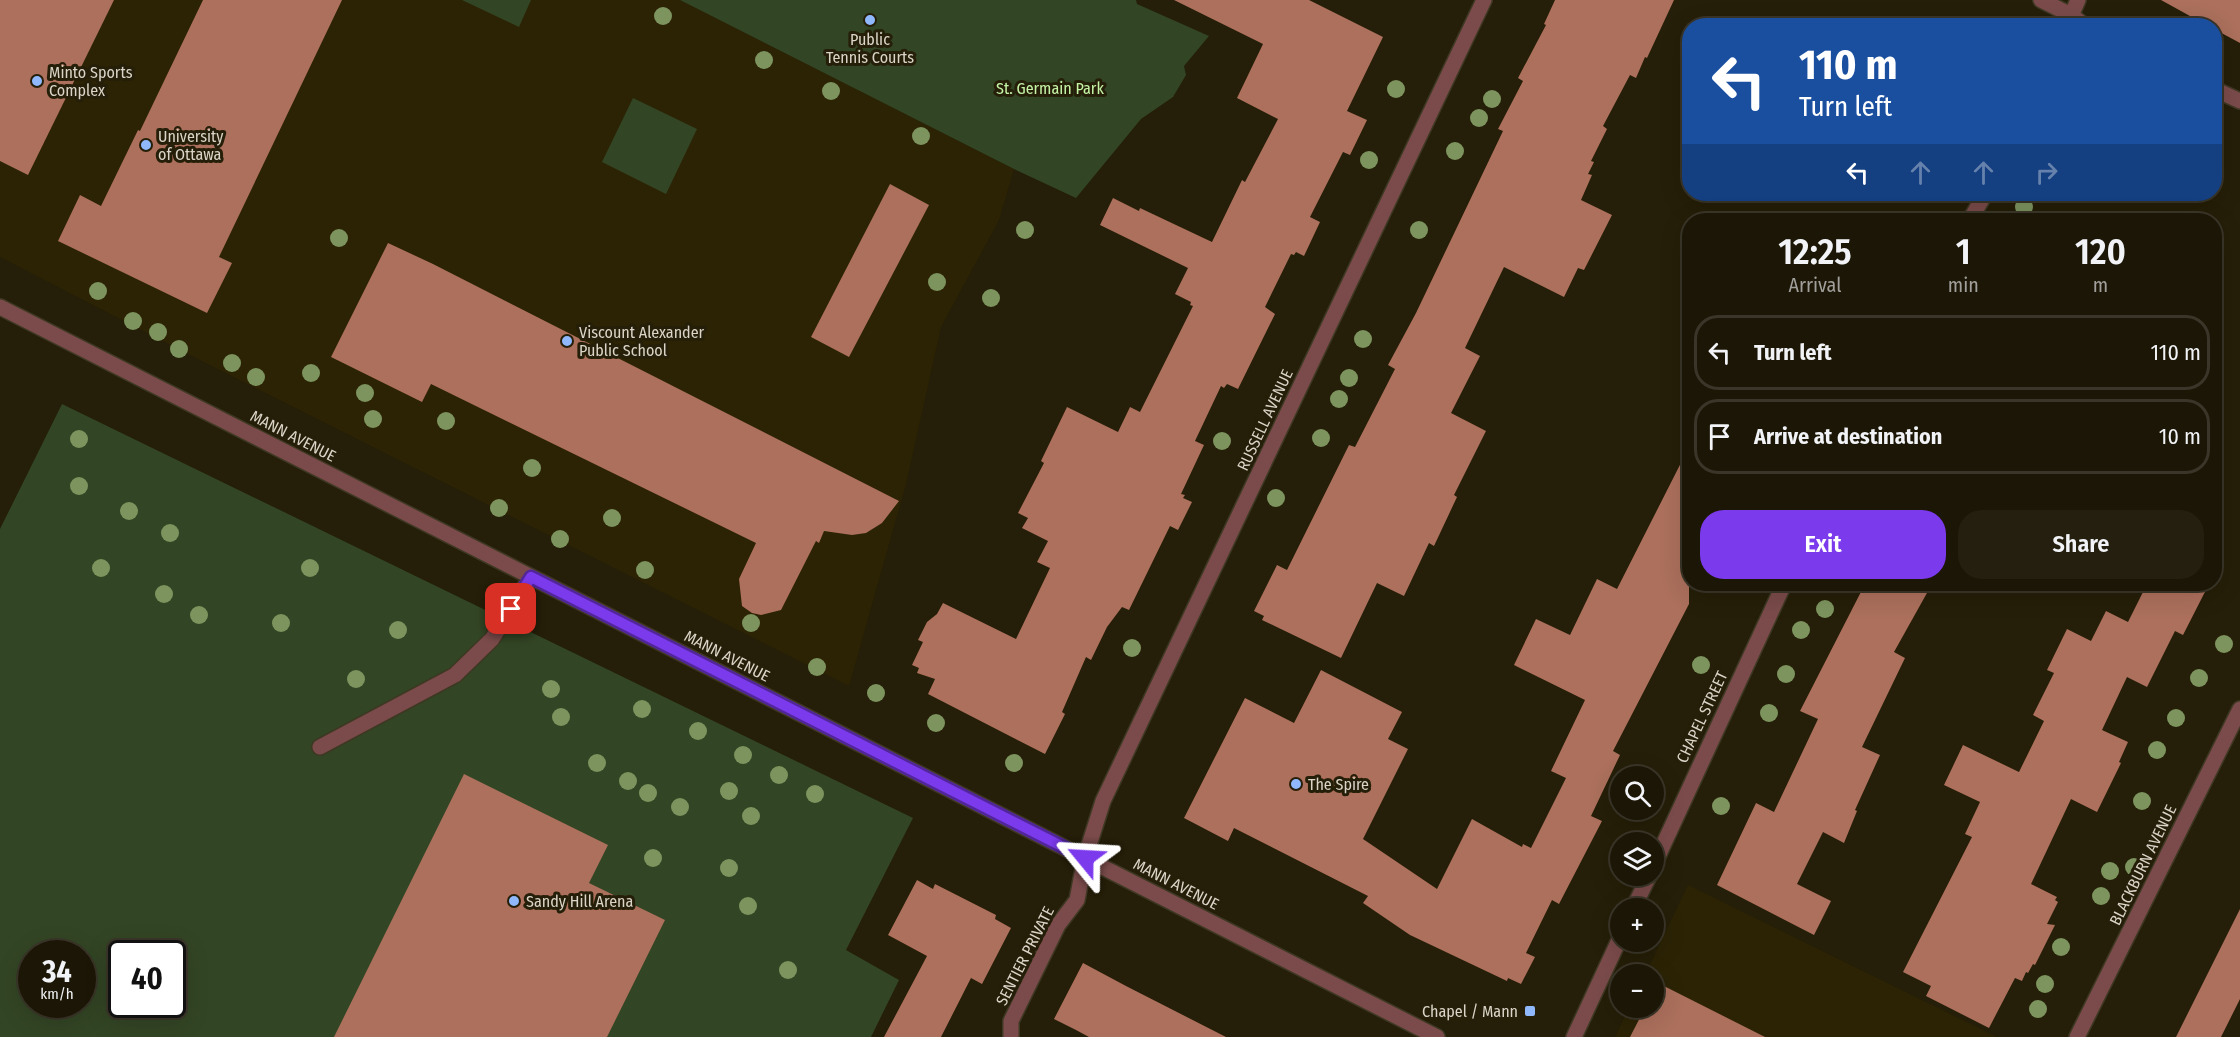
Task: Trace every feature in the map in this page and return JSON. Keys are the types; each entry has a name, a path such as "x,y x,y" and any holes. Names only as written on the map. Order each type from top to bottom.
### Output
{"street":[{"name":"RUSSELL AVENUE","path":"1085,858 1103,801 1484,0"},
{"path":"2040,0 2066,18"},
{"path":"2070,18 2078,0"},
{"path":"2222,93 2240,101"},
{"name":"MANN AVENUE","path":"0,307 1437,1037"},
{"path":"320,747 455,675 492,639 531,577"},
{"name":"CHAPEL STREET","path":"1664,843 1781,591"},
{"name":"BLACKBURN AVENUE","path":"2077,1037 2240,709"},
{"name":"SENTIER PRIVATE","path":"1011,1037 1011,1021 1058,925 1077,900 1085,858"},
{"path":"1574,1037 1613,952"}],"shaded area":[{"name":"Viscount Alexander Public School","path":"0,0 680,0 1014,169 999,220 941,327 906,484 849,686 0,257"},
{"path":"1688,885 1997,1037 1615,1037 1624,1018 1664,1018 1664,964 1650,964 1656,952 1664,952 1664,935"}],"green space":[{"path":"462,0 531,0 519,27"},
{"name":"St. Germain Park","path":"680,0 1136,0 1137,4 1209,36 1184,66 1186,75 1173,97 1141,119 1076,198"},
{"path":"633,98 697,129 666,194 602,162"},
{"name":"Sandy Hill Arena","path":"62,404 913,818 846,950 899,980 871,1037 0,1037 0,529"}],"building":[{"name":"Minto Sports Complex","path":"0,0 114,0 28,175 0,161"},
{"path":"203,0 342,0 219,257 232,263 207,313 58,241 80,195 101,206"},
{"path":"1174,0 1309,0 1383,37 1347,111 1367,120 1350,155 1343,152 1310,217 1320,222 1304,256 1296,252 1294,255 1291,254 1265,307 1275,314 1238,389 1227,384 1224,388 1221,386 1195,441 1204,445 1181,494 1185,495 1183,498 1192,502 1178,530 1170,526 1129,610 1122,607 1107,627 1091,660 1086,657 1062,712 1065,714 1045,754 928,694 935,679 917,673 919,668 912,665 923,642 918,640 927,622 937,614 943,603 1016,639 1050,568 1037,562 1048,541 1022,528 1028,518 1018,513 1044,463 1041,461 1067,407 1118,432 1130,407 1140,412 1193,306 1190,305 1191,302 1175,294 1188,268 1100,225 1113,198 1139,211 1140,208 1212,242 1242,180 1245,182 1278,119 1237,98 1263,44"},
{"path":"1555,0 1674,0 1636,78 1630,75 1603,126 1607,129 1591,161 1594,162 1588,174 1592,175 1581,200 1612,215 1584,270 1578,268 1564,297 1504,267 1465,348 1480,356 1451,413 1486,431 1454,495 1457,497 1434,546 1429,543 1404,596 1377,583 1341,658 1262,620 1264,616 1254,611 1277,565 1287,570 1349,445 1355,447 1395,369 1388,365 1416,313 1503,131 1498,129 1523,81 1518,78 1546,25 1544,24"},
{"path":"2161,0 2240,0 2240,43 2222,33 2222,18 2194,18"},
{"path":"890,184 929,205 849,357 811,337"},
{"path":"388,243 899,501 882,523 866,533 852,535 824,531 819,543 816,541 781,610 761,615 752,613 742,606 739,579 756,543 431,384 422,402 331,357"},
{"path":"1682,461 1682,591 1689,591 1689,604 1613,751 1620,755 1615,766 1610,766 1610,776 1591,816 1602,821 1559,904 1552,900 1526,953 1535,957 1521,984 1508,978 1507,981 1410,935 1363,903 1368,896 1234,828 1228,841 1184,818 1245,698 1294,723 1321,670 1402,712 1388,739 1408,749 1363,839 1437,889 1472,819 1522,847 1523,844 1531,848 1566,778 1551,771 1585,700 1514,665 1536,619 1570,635 1597,579 1617,589"},
{"path":"1861,591 1928,591 1894,652 1905,658 1862,747 1880,755 1855,810 1857,811 1844,843 1823,832 1797,884 1831,901 1814,935 1717,885 1756,803 1774,812 1818,719 1800,711"},
{"path":"2144,591 2205,591 2183,635 2175,631 2147,687 2127,677 2102,730 2128,742 2119,762 2121,763 2097,812 2071,799 2031,884 2057,897 2055,900 2058,902 2047,924 2055,925 2035,965 2033,964 2028,973 2026,972 2022,981 2015,978 1989,1028 1926,996 1931,986 1903,972 1972,837 1965,834 1980,802 1944,785 1963,745 2019,772 2044,721 2033,715 2054,673 2047,670 2067,629 2091,641 2106,611 2128,622"},
{"name":"Sandy Hill Arena","path":"464,774 608,845 589,883 665,920 607,1037 334,1037"},
{"path":"917,880 933,889 935,884 996,915 995,919 1011,928 982,984 971,978 941,1037 884,1037 927,956 888,935"},
{"path":"2240,909 2240,999 2221,1037 2176,1037"},
{"path":"1083,963 1226,1037 1089,1037 1054,1019"},
{"path":"1664,986 1765,1037 1630,1037 1640,1018 1664,1018"}],"place":[{"name":"Public Tennis Courts","path":"870,20"},
{"name":"Minto Sports Complex","path":"37,81"},
{"name":"University of Ottawa","path":"146,145"},
{"name":"Viscount Alexander Public School","path":"567,341"},
{"name":"The Spire","path":"1296,784"},
{"name":"Sandy Hill Arena","path":"514,901"},
{"name":"Chapel / Mann","path":"1530,1011"}],"route":[{"path":"511,609 531,577 1085,858"}]}
